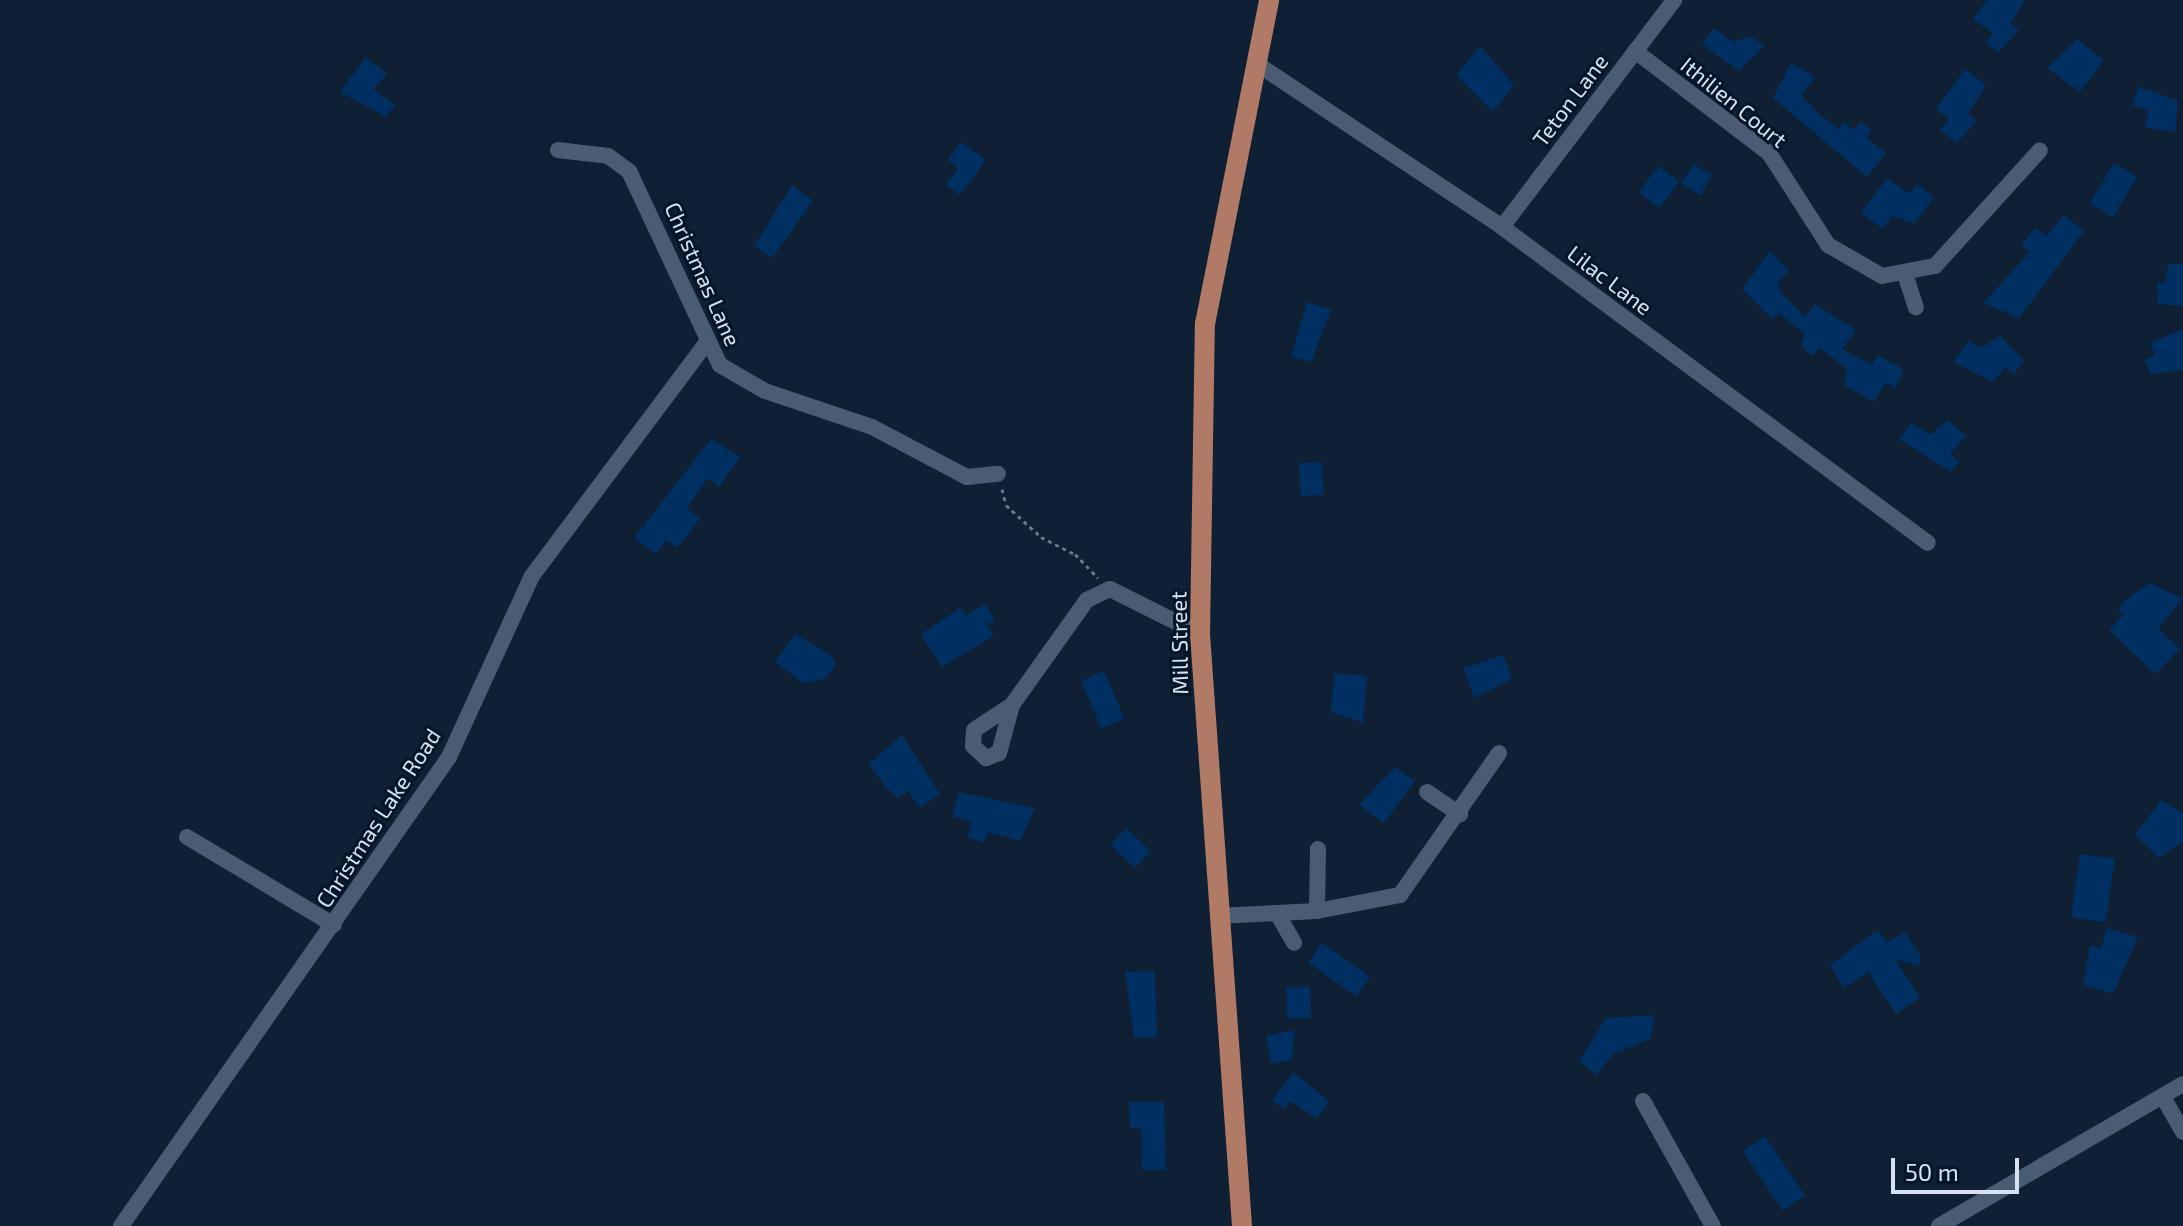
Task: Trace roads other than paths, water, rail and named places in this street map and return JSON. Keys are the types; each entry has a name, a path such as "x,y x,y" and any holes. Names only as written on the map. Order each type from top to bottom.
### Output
{"main road":[{"name":"Mill Street","path":"1242,1226 1200,634 1205,324 1269,0"}],"street":[{"name":"Teton Lane","path":"1502,227 1674,0"},
{"name":"Ithilien Court","path":"1635,51 1769,153 1828,245 1852,264 1906,277"},
{"name":"Lilac Lane","path":"1257,64 1502,227 1928,543"},
{"name":"Christmas Lane","path":"558,150 608,156 629,171 705,345 720,365 765,391 872,427 967,477 998,474"},
{"path":"1916,307 1906,277 1935,266 2040,150"},
{"name":"Christmas Lake Road","path":"121,1226 449,757 532,576 705,345"},
{"path":"1012,705 1087,600 1103,592 1200,634"},
{"path":"1218,916 1317,911 1400,895 1460,814 1499,753"},
{"path":"1427,792 1460,814"},
{"path":"187,837 334,925"},
{"path":"1317,911 1318,849"},
{"path":"1278,915 1294,943"},
{"path":"1939,1226 2183,1084"},
{"path":"2163,1097 2183,1132"},
{"path":"1643,1101 1713,1226"}]}
